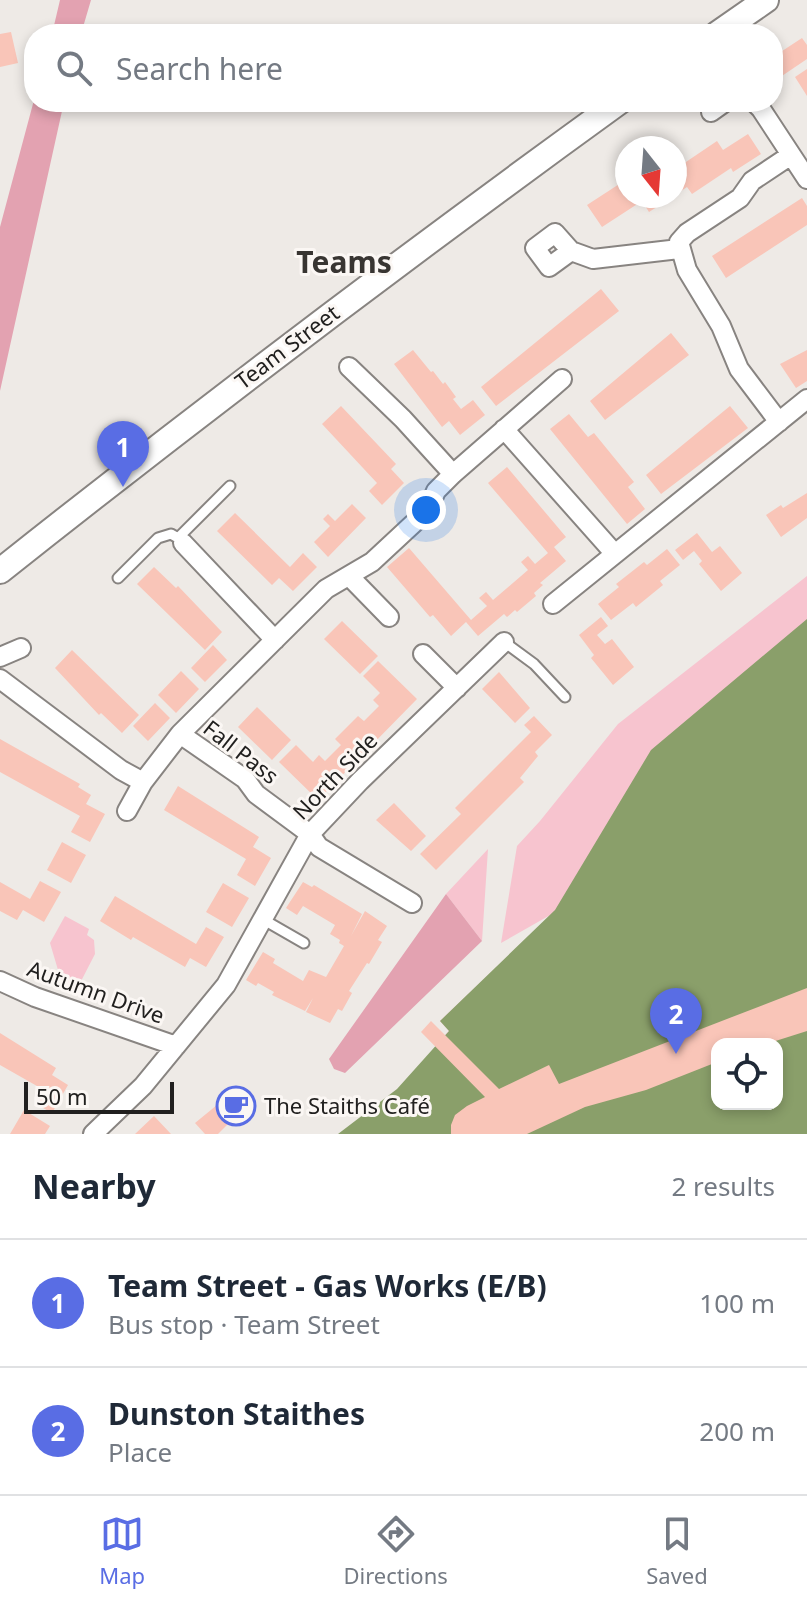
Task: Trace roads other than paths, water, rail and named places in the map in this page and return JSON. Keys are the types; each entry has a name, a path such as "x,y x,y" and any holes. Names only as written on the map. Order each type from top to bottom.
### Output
{"street":[{"path":"731,24 766,0"},
{"name":"Team Street","path":"0,571 200,412 605,112"},
{"path":"761,112 807,179"},
{"path":"779,422 739,369 721,326 687,270 679,242 687,233 740,198 752,181 791,155"},
{"path":"571,251 593,259 679,249"},
{"path":"349,367 403,419 453,474"},
{"path":"180,734 326,589 372,562 428,510 436,491 453,474 562,379"},
{"path":"553,604 807,399"},
{"path":"504,429 615,554"},
{"path":"180,540 275,640"},
{"path":"349,576 389,617"},
{"name":"North Side","path":"93,1134 143,1086 226,985 310,834 360,781 504,642"},
{"path":"0,657 21,648"},
{"path":"423,654 457,688"},
{"path":"0,679 121,770 143,782"},
{"name":"Fall Pass","path":"127,811 143,782 180,734 245,779 256,794 310,834 319,847 412,903"},
{"name":"Autumn Drive","path":"0,981 35,997 176,1046"}],"lane":[{"path":"118,578 158,538 171,534 180,540 230,486"},
{"path":"504,642 534,664 565,697"},
{"path":"264,920 304,943"}],"place":[{"name":"Team Street - Gas Works (E/B)","path":"123,487"},
{"name":"Dunston Staithes","path":"676,1054"},
{"name":"The Staiths Café","path":"236,1106"}],"district":[{"name":"Teams","path":"344,263"}]}
